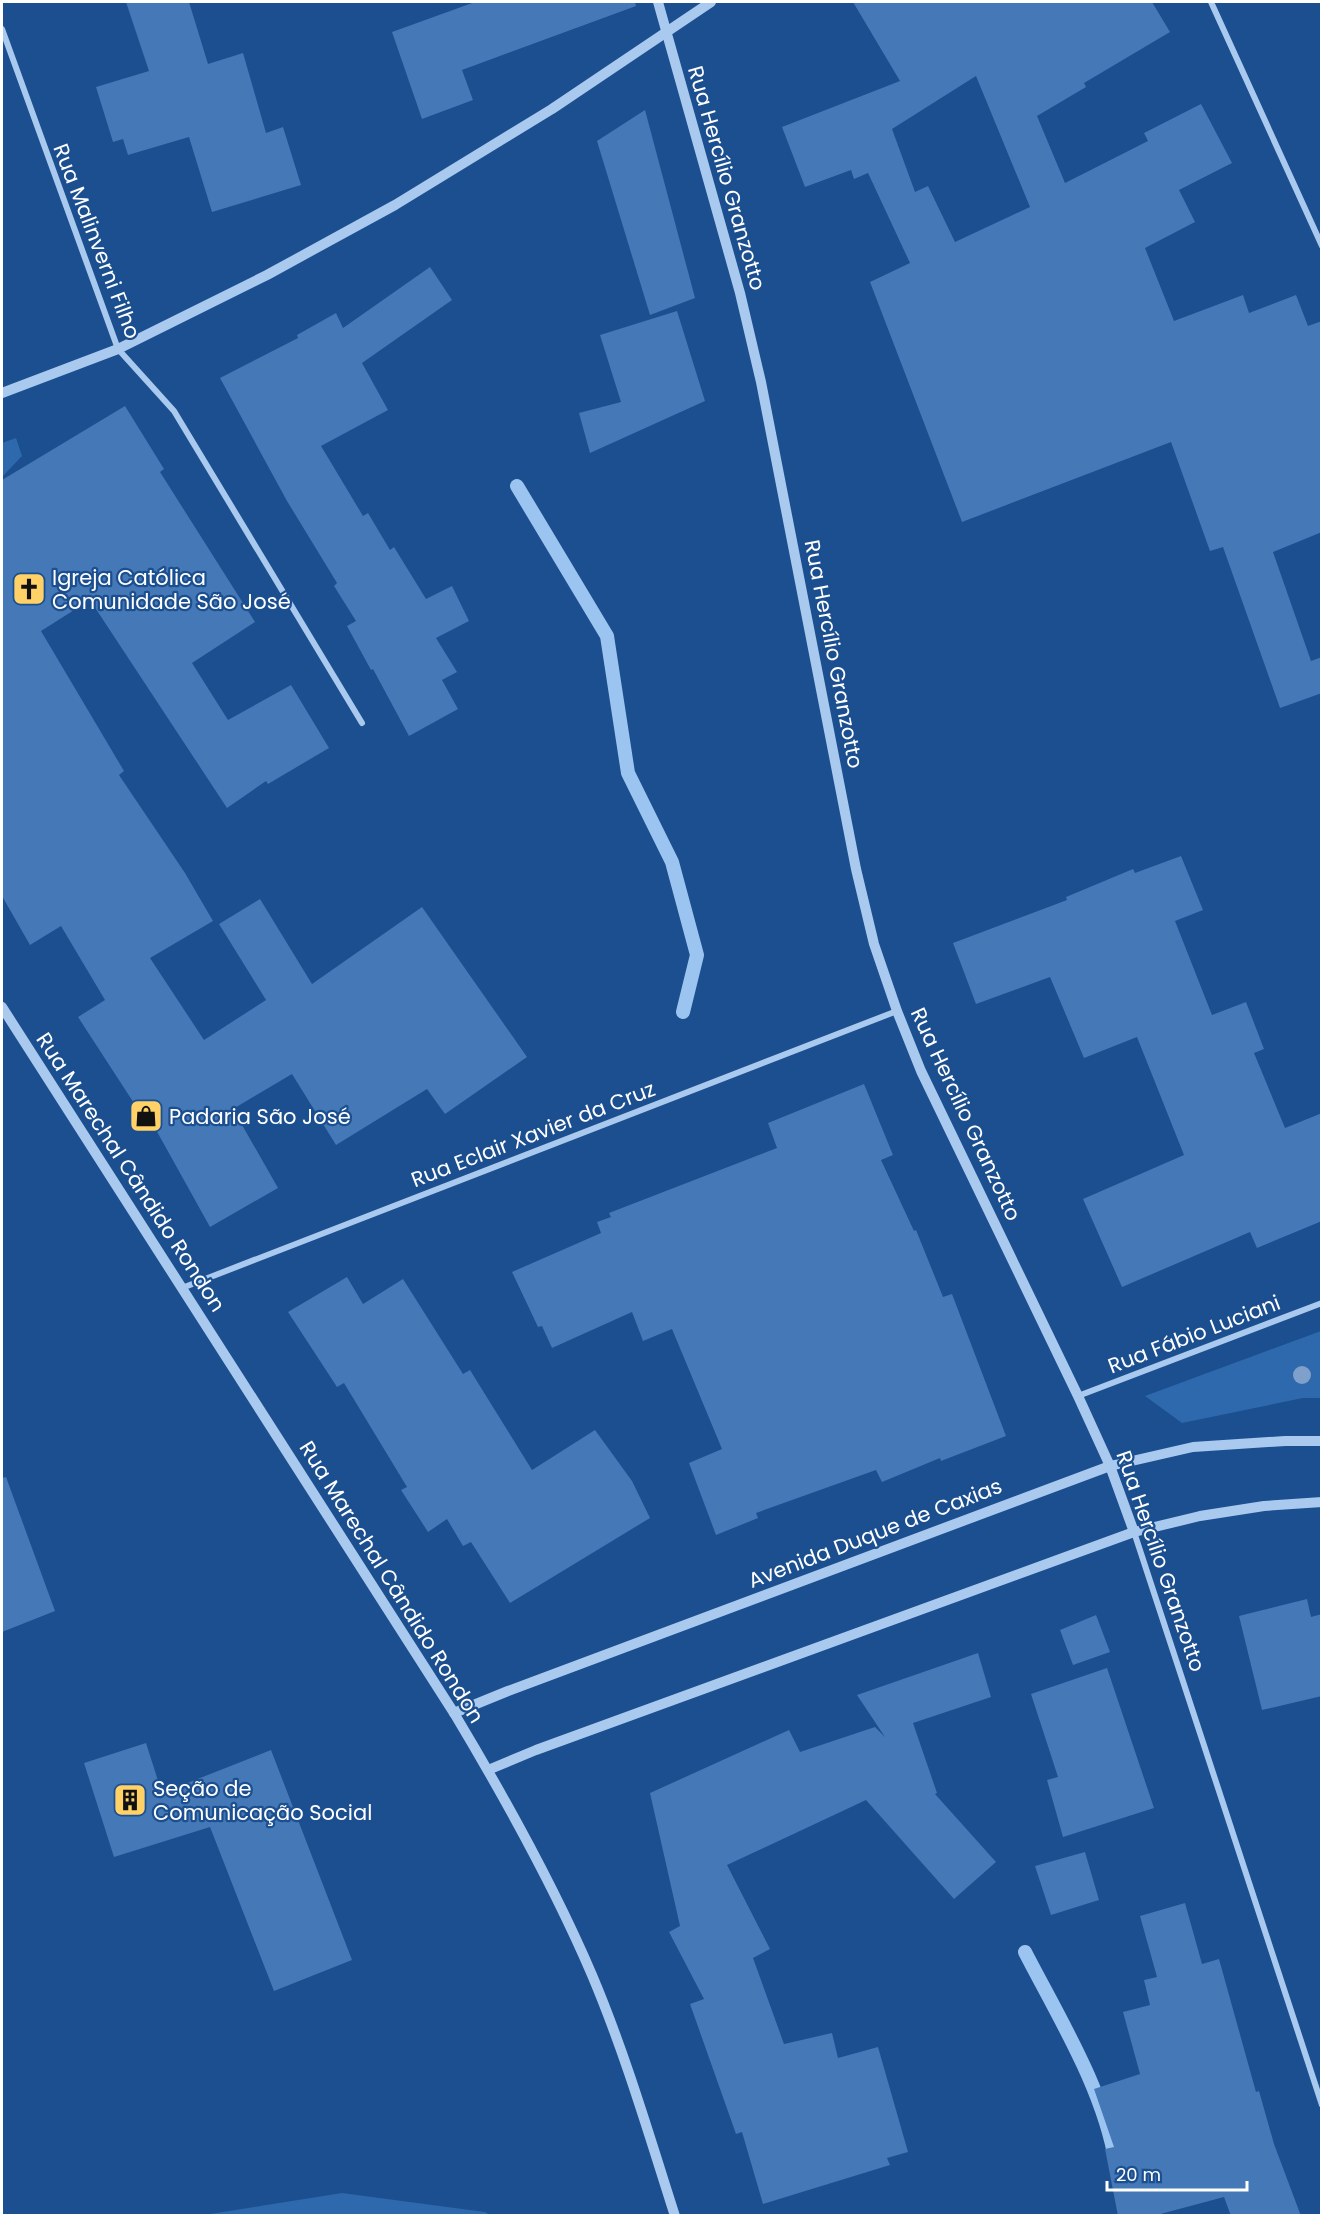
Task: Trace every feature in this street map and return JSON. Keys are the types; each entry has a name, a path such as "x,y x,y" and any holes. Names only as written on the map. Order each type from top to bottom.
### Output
{"street":[{"name":"Rua Hercílio Granzotto","path":"658,2 740,292 756,360 856,868 874,944 921,1071 1110,1466 1134,1532 1322,2105"},
{"path":"2,393 118,349 267,275 395,205 552,109 711,2"},
{"path":"1211,2 1322,246"},
{"name":"Rua Malinverni Filho","path":"2,29 118,349 174,411 362,723"},
{"name":"Rua Marechal Cândido Rondon","path":"2,1007 454,1713 488,1770 545,1874 592,1976 637,2096 675,2216"},
{"name":"Rua Eclair Xavier da Cruz","path":"182,1288 897,1011"},
{"name":"Rua Fábio Luciani","path":"1078,1396 1322,1303"},
{"name":"Avenida Duque de Caxias","path":"454,1713 1110,1466 1193,1447 1322,1441"},
{"path":"488,1770 536,1750 1134,1532 1200,1516 1264,1506 1322,1502"}],"shaded area":[{"path":"16,438 22,456 2,477 2,443"},
{"path":"1321,1331 1321,1398 1303,1398 1182,1423 1145,1396"},
{"path":"342,2193 485,2212 490,2215 204,2215"}],"building":[{"path":"126,2 189,2 208,64 243,53 266,133 283,127 301,185 212,212 189,137 128,155 123,139 113,142 96,87 149,71"},
{"path":"475,2 635,2 636,6 462,70 473,100 422,119 392,32"},
{"path":"853,2 1152,2 1170,32 1084,83 1086,87 1037,116 1065,183 1148,141 1144,133 1201,104 1232,163 1179,190 1195,222 1145,248 1174,321 1243,295 1249,313 1296,295 1308,326 1322,321 1322,532 1273,552 1311,661 1322,657 1322,693 1280,708 1223,547 1210,551 1171,442 962,522 870,282 910,263 868,173 854,179 851,170 805,187 782,127 900,81","holes":["976,76 1030,207 955,242 928,186 915,192 892,129"]},
{"path":"645,110 695,298 650,315 597,141"},
{"path":"430,267 452,300 362,363 388,410 321,446 363,516 368,513 390,550 394,547 426,599 452,586 469,621 436,638 457,672 442,680 458,709 409,736 347,626 356,621 334,586 337,583 287,501 220,378 298,338 297,335 336,313 343,328"},
{"path":"677,311 705,401 590,453 579,413 621,402 600,335"},
{"path":"125,406 164,469 160,472 255,622 192,663 228,720 291,685 329,748 268,784 266,781 227,808 90,600 41,631 124,771 119,775 185,873 213,921 150,958 204,1040 266,1000 219,924 260,899 312,984 422,907 527,1057 445,1114 427,1089 336,1145 292,1074 233,1109 278,1188 210,1227 145,1110 141,1114 78,1017 105,1000 61,926 30,945 2,896 2,480"},
{"path":"1181,856 1203,910 1175,921 1212,1015 1246,1002 1264,1049 1254,1053 1285,1128 1322,1113 1322,1221 1257,1248 1250,1232 1122,1287 1083,1199 1184,1155 1137,1037 1084,1058 1050,977 976,1004 953,943 1067,900 1066,897 1133,869 1135,873"},
{"path":"864,1084 893,1155 881,1160 914,1231 916,1230 943,1297 952,1294 1006,1436 941,1461 940,1458 882,1482 876,1470 756,1513 758,1518 716,1535 689,1463 722,1449 672,1329 643,1341 632,1312 552,1348 542,1326 538,1327 512,1272 601,1233 597,1222 611,1217 609,1213 777,1148 768,1123"},
{"path":"347,1277 363,1304 403,1279 463,1374 470,1370 532,1470 595,1430 632,1481 650,1518 510,1603 471,1542 463,1546 447,1519 428,1532 401,1490 407,1487 344,1383 337,1387 288,1312"},
{"path":"6,1477 55,1611 2,1632 2,1478"},
{"path":"1307,1599 1311,1617 1322,1614 1322,1696 1262,1710 1239,1616"},
{"path":"1096,1615 1110,1652 1073,1665 1060,1630"},
{"path":"978,1653 991,1697 913,1723 937,1793 935,1794 996,1862 954,1899 866,1800 727,1865 770,1949 753,1958 784,2044 832,2033 838,2058 878,2047 908,2152 887,2158 890,2165 763,2204 742,2132 736,2134 690,2004 704,1999 669,1932 680,1926 650,1793 789,1730 800,1752 875,1727 885,1737 857,1695"},
{"path":"1107,1668 1154,1808 1063,1837 1047,1780 1058,1777 1031,1694"},
{"path":"146,1743 162,1793 271,1750 352,1960 274,1991 210,1827 114,1857 84,1763"},
{"path":"1085,1852 1099,1900 1051,1915 1035,1866"},
{"path":"1185,1903 1202,1964 1219,1959 1256,2092 1259,2091 1274,2144 1301,2216 1231,2216 1224,2197 1153,2216 1118,2216 1105,2149 1114,2147 1094,2089 1140,2074 1123,2012 1150,2005 1144,1980 1157,1977 1140,1916"}],"waterway":[{"path":"517,486 607,636 628,773 672,862 697,955 683,1012"},
{"path":"1025,1952 1091,2082 1102,2109 1116,2164"}],"place":[{"name":"Igreja Católica Comunidade São José","path":"29,589"},
{"name":"Padaria São José","path":"146,1116"},
{"name":"Seção de Comunicação Social","path":"130,1800"}]}
